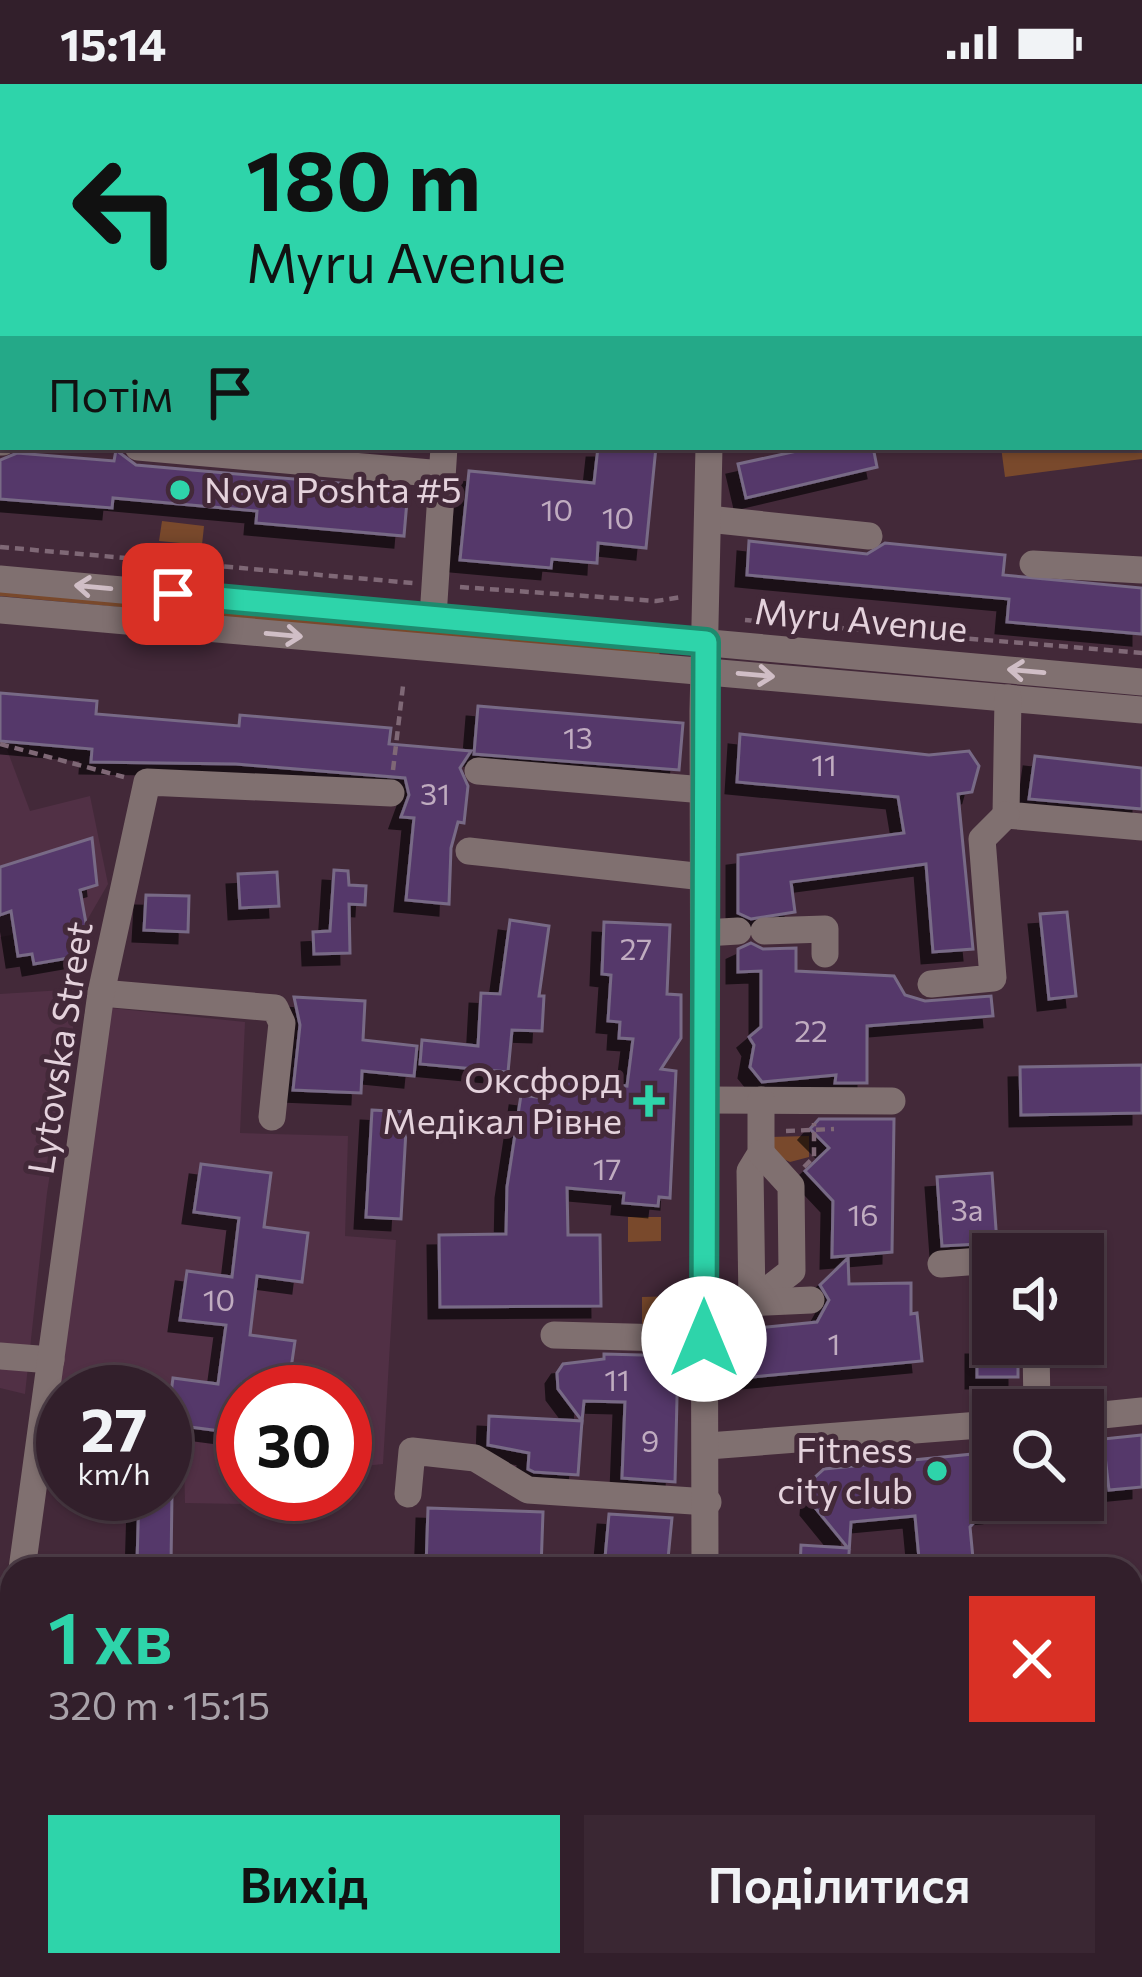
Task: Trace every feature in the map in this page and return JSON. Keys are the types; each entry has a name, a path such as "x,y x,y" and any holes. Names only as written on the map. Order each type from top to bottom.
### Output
{"street":[{"path":"244,450 443,460 433,617"},
{"path":"706,1557 704,790 709,450"},
{"path":"708,519 869,536"},
{"path":"1033,564 1142,570"},
{"name":"Myru Avenue","path":"0,579 433,617 1008,698 1142,710"},
{"name":"Myru Avenue","path":"0,610 1142,682"},
{"path":"931,983 993,978 982,839 1006,814 1008,698"},
{"path":"478,771 704,790"},
{"path":"147,782 391,793"},
{"name":"Lytovska Street","path":"20,1557 14,1526 51,1360 101,993 147,782"},
{"path":"1006,814 1142,827"},
{"path":"470,851 704,877"},
{"path":"705,932 825,929 825,954"},
{"path":"101,993 275,1008 282,1023 272,1117"},
{"path":"704,1100 892,1101"},
{"path":"752,1302 750,1171 761,1153 761,1100"},
{"path":"752,1302 792,1271 791,1186 761,1153"},
{"path":"941,1264 972,1262"},
{"path":"704,1305 811,1300"},
{"path":"554,1335 704,1339"},
{"path":"0,1356 51,1360"},
{"path":"1104,1415 1142,1411"},
{"path":"708,1447 972,1426"},
{"path":"408,1494 412,1451 475,1458 528,1490 708,1502"}],"path":[{"path":"0,547 656,601 689,596"},
{"path":"656,601 665,610"},
{"path":"734,608 745,616 1142,653"},
{"path":"744,631 745,616"},
{"path":"391,793 403,686"},
{"path":"0,744 147,782"},
{"path":"799,1173 814,1157 815,1130 835,1129"}],"shaded area":[{"path":"1001,450 1142,450 1142,459 1005,477"},
{"path":"162,521 204,526 202,545 159,541"},
{"path":"0,590 660,650 659,657 0,596"},
{"path":"6,747 30,811 90,796 108,884 86,922 0,937 0,749"},
{"path":"79,989 47,1193 25,1394 0,1388 0,994"},
{"path":"111,1008 245,1022 240,1133 348,1136 345,1236 396,1240 383,1464 372,1465 372,1365 216,1365 216,1504 192,1503 192,1365 62,1365"},
{"path":"809,1136 809,1157 790,1162 777,1156 769,1137"},
{"path":"628,1217 661,1217 661,1241 628,1242"},
{"path":"677,1296 677,1325 642,1325 642,1297"}],"building":[{"path":"116,450 136,465 408,489 404,536 256,523 257,511 113,498 112,508 0,499 0,460 17,453 114,461"},
{"path":"598,450 656,450 646,548 598,543 597,563 552,559 551,568 460,560 469,471 594,483"},
{"path":"801,450 874,450 877,467 746,498 738,464"},
{"path":"749,541 867,554 885,543 1005,555 1003,575 1142,588 1142,634 1007,622 1009,599 747,575"},
{"path":"0,693 97,701 96,714 239,726 240,715 391,728 389,744 471,751 460,768 468,786 464,823 458,822 451,848 449,904 406,900 414,818 401,817 409,795 405,778 236,764 91,762 92,749 0,741"},
{"path":"478,706 683,723 679,770 474,754"},
{"path":"740,734 929,755 969,751 979,766 972,792 958,794 973,949 933,952 926,864 791,882 795,912 751,919 738,913 738,855 904,833 898,797 737,782"},
{"path":"1035,756 1142,768 1142,809 1029,799"},
{"path":"92,838 97,885 80,890 90,945 80,947 80,956 34,964 32,954 18,956 11,911 0,915 0,867"},
{"path":"334,870 348,871 349,885 366,886 365,905 349,904 350,953 314,954 313,932 330,931"},
{"path":"277,872 279,906 240,908 238,874"},
{"path":"146,895 189,896 188,932 144,930"},
{"path":"1067,912 1076,996 1049,999 1040,914"},
{"path":"510,920 549,926 539,996 544,996 542,1031 512,1030 508,1072 420,1064 422,1040 478,1046 481,993 500,994"},
{"path":"604,922 670,925 667,994 681,995 681,1038 661,1069 676,1071 670,1198 659,1197 658,1206 623,1203 624,1193 567,1188 568,1235 600,1235 601,1306 440,1307 439,1235 506,1234 507,1187 521,1095 545,1098 547,1077 627,1086 633,1039 619,1038 620,1022 608,1021 611,975 602,974"},
{"path":"751,943 763,949 796,948 796,971 894,976 905,995 925,1001 991,996 993,1016 867,1026 867,1083 835,1083 836,1075 762,1082 750,1067 754,1045 749,1037 761,1027 761,971 738,972 738,949"},
{"path":"294,997 365,1001 363,1040 417,1046 414,1076 362,1071 361,1093 293,1090 300,1025"},
{"path":"1142,1065 1142,1113 1021,1115 1020,1067"},
{"path":"372,1110 407,1112 401,1219 366,1217"},
{"path":"819,1119 894,1119 892,1252 832,1257 833,1201 805,1171 829,1148 810,1129"},
{"path":"201,1164 271,1173 264,1227 308,1233 302,1282 257,1276 250,1335 295,1341 292,1365 221,1365 226,1325 180,1320 187,1271 232,1277 239,1218 194,1212"},
{"path":"992,1173 996,1233 972,1233 972,1244 942,1246 937,1177"},
{"path":"848,1258 849,1284 911,1283 911,1314 917,1313 922,1361 751,1377 746,1329 817,1322 829,1300 820,1285"},
{"path":"604,1354 678,1356 675,1482 622,1478 625,1402 584,1401 582,1421 558,1389 557,1373 563,1364 604,1359"},
{"path":"977,1365 1018,1365 1018,1377 977,1377"},
{"path":"192,1381 216,1384 216,1430 192,1427"},
{"path":"489,1416 582,1421 578,1475 534,1472 528,1469 529,1453 488,1445"},
{"path":"1142,1435 1142,1487 1109,1490 1104,1439"},
{"path":"972,1454 973,1557 919,1557 915,1516 851,1522 849,1557 800,1557 801,1545 848,1548 812,1504 814,1478 824,1469"},
{"path":"428,1508 543,1512 541,1557 426,1557"},
{"path":"609,1514 672,1518 668,1557 605,1557"},
{"path":"138,1521 172,1521 171,1557 137,1557"}],"place":[{"name":"Nova Poshta #5","path":"180,490"},
{"name":"Оксфорд Медікал Рівне","path":"649,1101"},
{"name":"Fitness city club","path":"937,1471"}],"route":[{"path":"173,594 706,642 704,1339"}]}
